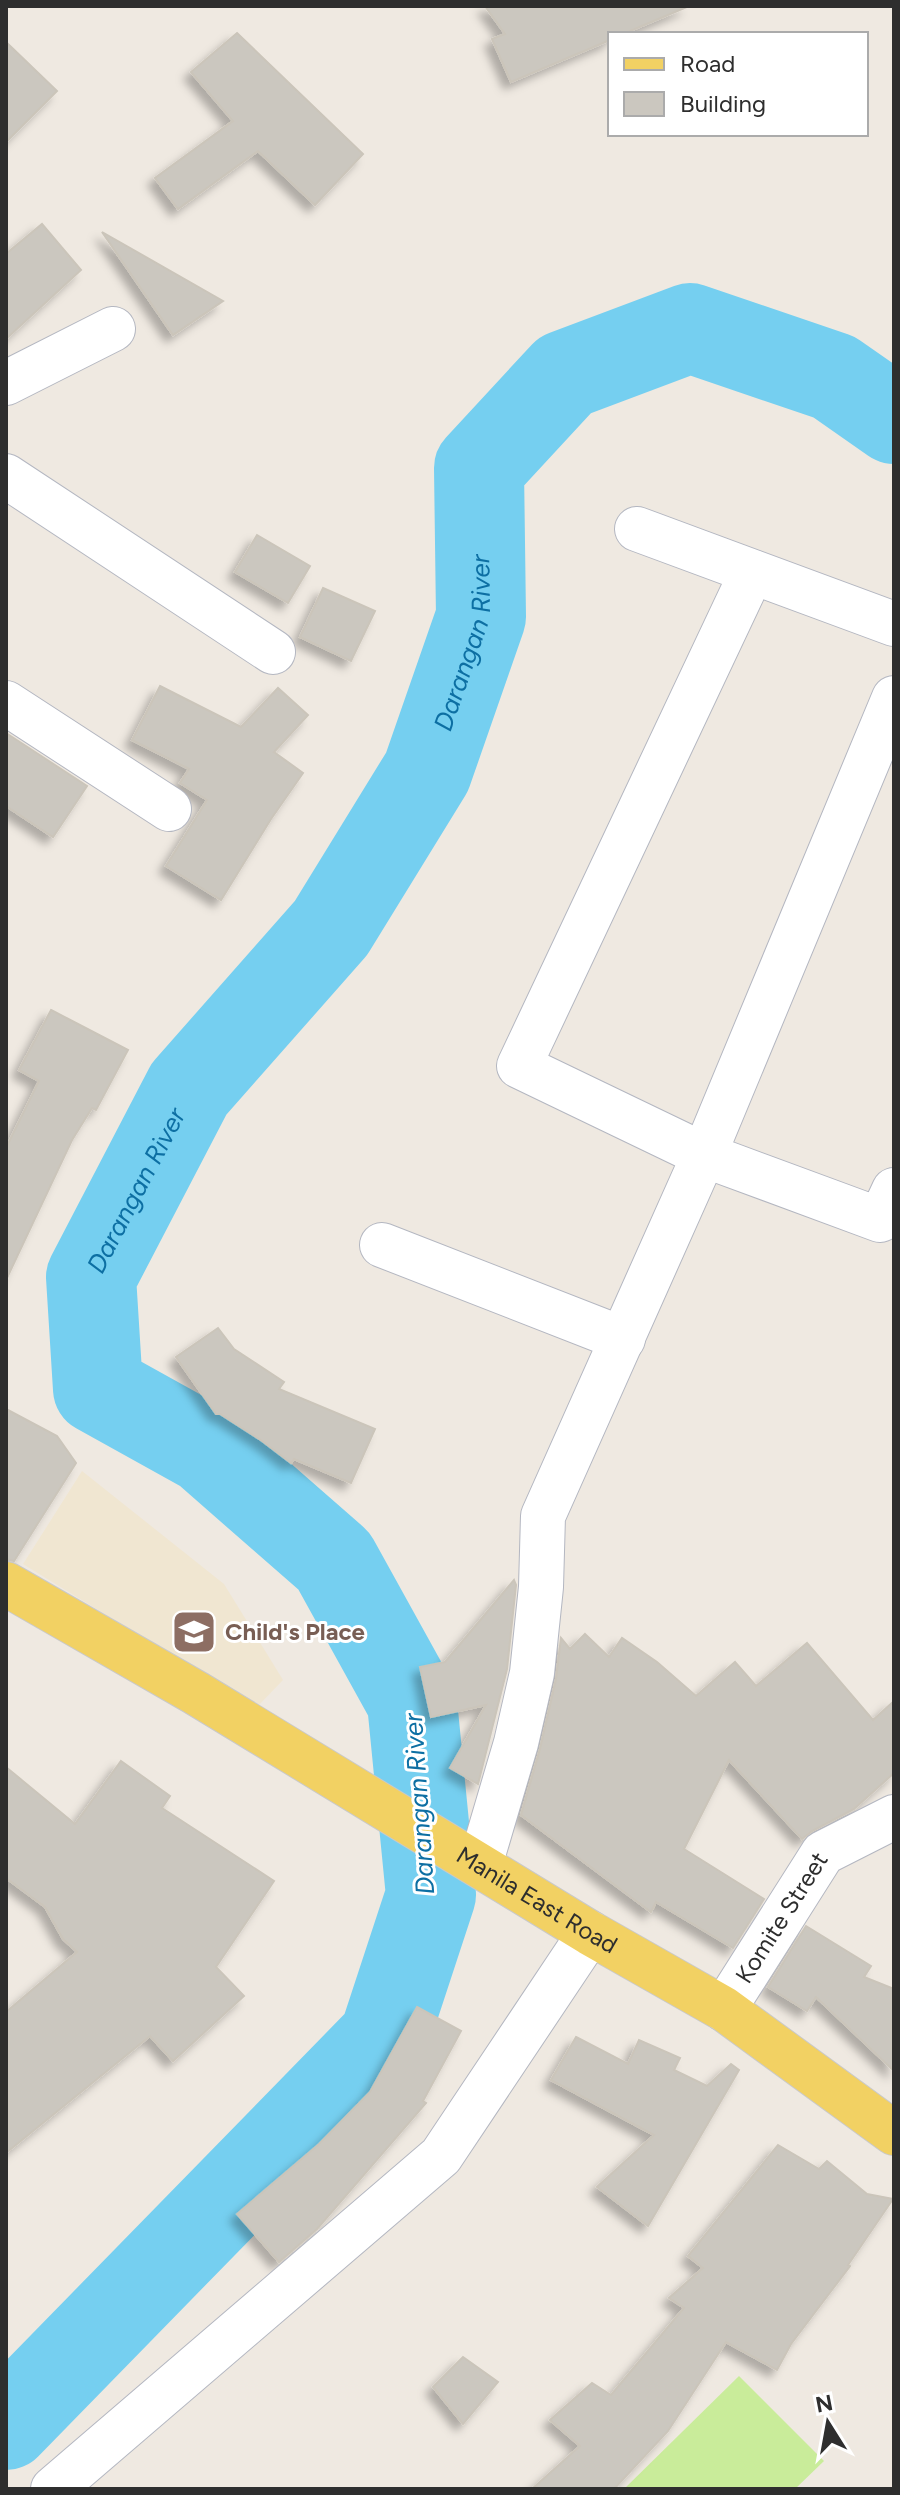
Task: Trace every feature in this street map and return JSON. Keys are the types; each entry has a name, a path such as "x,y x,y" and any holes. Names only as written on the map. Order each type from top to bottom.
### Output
{"main road":[{"name":"Manila East Road","path":"6,1584 253,1727 590,1933 724,2009 894,2133"}],"street":[{"path":"6,383 113,329"},
{"path":"6,476 273,652"},
{"path":"637,529 894,624"},
{"path":"752,572 519,1066 704,1155 880,1220 894,1190"},
{"path":"475,1862 516,1743 532,1673 541,1587 543,1516 704,1155 894,698"},
{"path":"6,703 169,809"},
{"path":"382,1245 623,1339"},
{"name":"Komite Street","path":"724,2009 823,1853 894,1817"},
{"path":"53,2489 441,2156 590,1933"}],"shaded area":[{"name":"Child's Place","path":"82,1471 224,1584 283,1680 257,1707 23,1564"}],"green space":[{"path":"739,2376 824,2461 795,2489 624,2489"}],"building":[{"path":"485,6 689,6 628,32 608,32 608,41 511,82 492,39 505,34"},
{"path":"237,33 363,154 315,205 258,151 178,209 155,178 233,121 191,72"},
{"path":"6,42 57,91 6,142"},
{"path":"42,224 81,270 6,339 7,253"},
{"path":"102,232 223,301 173,335"},
{"path":"257,535 310,566 288,603 235,572"},
{"path":"323,588 375,611 351,661 300,637"},
{"path":"160,686 241,727 278,688 308,715 274,752 303,773 221,900 166,866 207,800 180,783 189,769 132,740"},
{"path":"6,733 87,786 53,837 6,806"},
{"path":"51,1010 128,1050 96,1110 92,1108 72,1140 6,1280 6,1148 39,1081 19,1070"},
{"path":"218,1328 234,1349 284,1382 279,1389 375,1429 351,1483 294,1459 291,1463 262,1441 216,1414 176,1357"},
{"path":"6,1409 57,1436 76,1463 14,1561 6,1559"},
{"path":"514,1580 507,1669 478,1784 450,1768 486,1705 431,1717 420,1667 445,1662"},
{"path":"585,1634 609,1657 622,1638 657,1662 696,1696 735,1662 756,1686 807,1643 873,1720 894,1701 894,1773 854,1809 802,1839 729,1760 684,1849 764,1899 733,1948 656,1902 651,1912 521,1815 556,1679 561,1638 570,1649"},
{"path":"121,1761 170,1796 162,1808 274,1881 216,1967 244,1996 173,2061 150,2036 6,2153 6,2012 77,1952 63,1939 45,1907 6,1878 6,1767 75,1824"},
{"path":"806,1926 871,1966 864,1977 894,1989 894,2071 816,1997 807,2011 768,1987"},
{"path":"417,2007 461,2031 423,2101 426,2103 317,2229 279,2262 237,2214 319,2144 370,2092"},
{"path":"576,2037 628,2064 639,2040 680,2058 674,2070 707,2086 731,2064 739,2070 648,2226 597,2187 654,2135 551,2080"},
{"path":"778,2145 819,2169 827,2161 867,2194 893,2199 850,2266 791,2344 777,2370 726,2342 668,2431 614,2489 532,2489 580,2446 550,2420 592,2383 611,2395 684,2308 669,2298 703,2268 688,2256"},
{"path":"463,2357 498,2382 463,2424 433,2387"}],"waterway":[{"name":"Darangan River","path":"6,2425 384,2038 431,1895 412,1702 334,1561 206,1449 98,1389 91,1277 189,1089 331,928 427,772 481,617 479,468 565,375 690,328 834,377 894,419"}],"place":[{"name":"Child's Place","path":"194,1632"}]}
